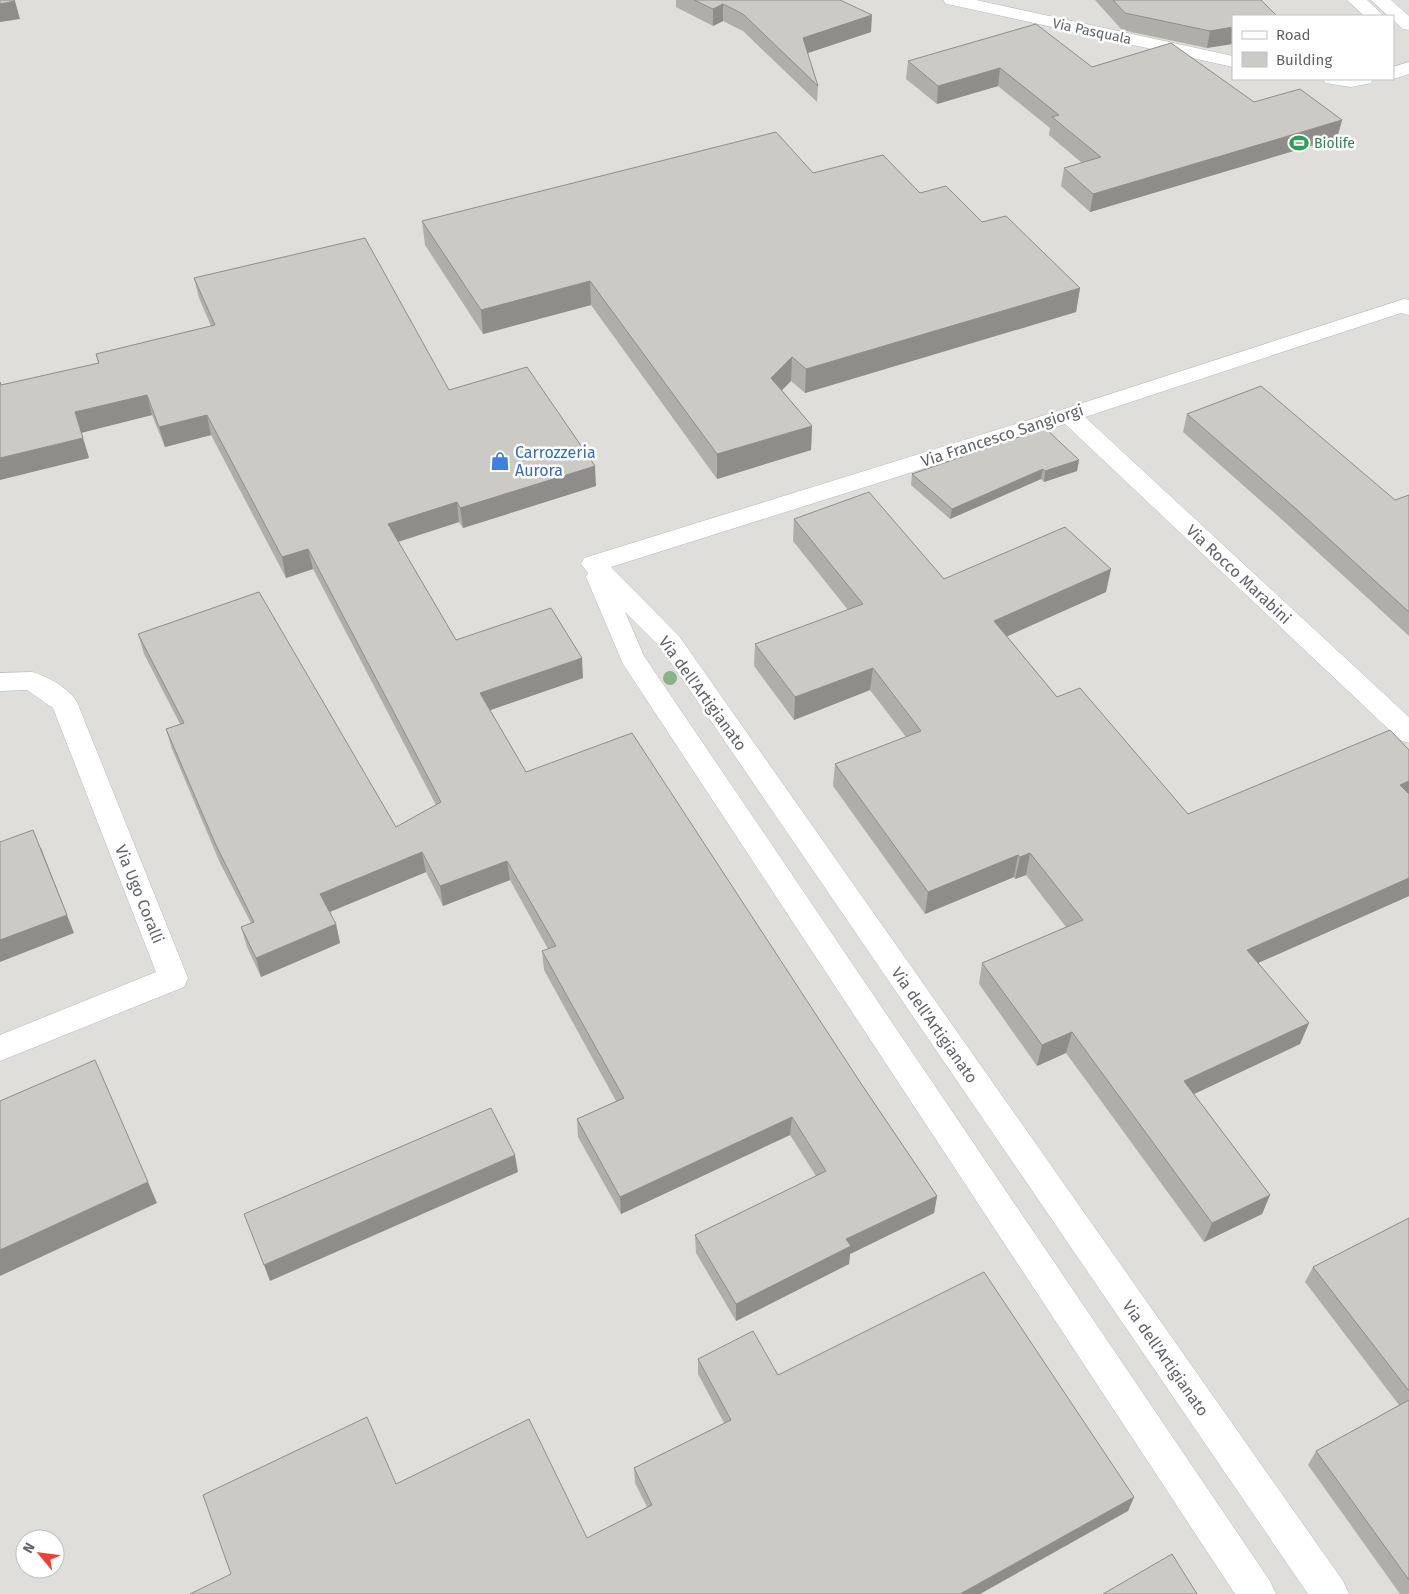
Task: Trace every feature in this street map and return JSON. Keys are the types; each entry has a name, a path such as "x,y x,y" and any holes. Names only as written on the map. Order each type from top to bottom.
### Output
{"street":[{"name":"Via Pasquala","path":"952,0 1232,62"},
{"path":"1356,0 1374,15"},
{"path":"1380,0 1409,25"},
{"path":"1394,32 1409,43"},
{"path":"1394,73 1409,68"},
{"path":"1342,80 1358,80"},
{"name":"Via Francesco Sangiorgi","path":"593,564 1069,414 1404,305 1409,309"},
{"name":"Via Rocco Marabini","path":"1069,414 1409,733"},
{"path":"593,564 632,658 1257,1594"},
{"name":"Via dell'Artigianato","path":"593,564 670,642 1330,1594"},
{"name":"Via Ugo Coralli","path":"0,682 32,681 64,702 173,978 0,1048"}],"shaded area":[{"path":"0,0 1409,0 1409,1594 0,1594"}],"building":[{"path":"0,0 14,0 15,1 0,4"},
{"path":"694,0 840,0 872,15 803,38 818,86 743,14 723,4 713,9"},
{"path":"1113,0 1261,0 1276,15 1232,15 1232,27 1210,31 1125,13"},
{"path":"1036,24 1092,67 1171,43 1254,102 1300,89 1342,120 1093,194 1064,168 1101,157 1052,117 1059,115 1000,68 938,86 908,61"},
{"path":"776,132 813,173 883,155 920,193 946,186 982,222 1006,216 1080,288 806,369 792,357 771,378 812,426 717,454 590,281 481,310 422,221"},
{"path":"365,238 449,390 527,367 595,466 460,508 457,502 388,524 456,640 551,608 582,658 480,693 526,772 632,733 862,1085 937,1196 846,1239 851,1246 736,1304 695,1235 826,1171 792,1117 620,1197 577,1119 624,1098 542,951 556,946 507,861 440,886 422,852 320,894 336,924 256,958 241,927 254,922 215,843 166,729 184,723 138,634 259,592 396,827 441,802 308,549 282,557 207,415 159,427 147,395 75,412 83,438 0,458 0,382 1,385 99,363 96,354 215,325 194,278"},
{"path":"1261,386 1395,500 1409,495 1409,612 1294,507 1187,414"},
{"path":"1045,428 1079,460 1045,471 1043,469 952,509 912,474"},
{"path":"869,492 944,579 1065,527 1111,569 994,621 1057,697 1080,688 1188,814 1390,730 1409,750 1409,781 1400,785 1409,794 1409,878 1247,950 1309,1023 1184,1081 1270,1195 1212,1223 1072,1032 1042,1045 982,963 1083,920 1030,853 1020,857 1018,855 928,892 835,764 921,731 873,668 795,697 755,644 863,604 794,519"},
{"path":"33,830 67,915 0,940 0,842"},
{"path":"95,1060 148,1182 0,1250 0,1101"},
{"path":"491,1108 515,1155 264,1265 244,1214"},
{"path":"1409,1218 1409,1391 1313,1267"},
{"path":"984,1272 1134,1497 960,1594 190,1594 231,1574 203,1495 367,1417 396,1484 529,1419 587,1538 652,1505 634,1468 731,1420 698,1359 753,1331 778,1375"},
{"path":"1409,1400 1409,1580 1316,1451"},
{"path":"1172,1554 1197,1594 1103,1594"}],"place":[{"name":"Biolife","path":"1299,143"},
{"name":"Carrozzeria Aurora","path":"500,461"}]}
